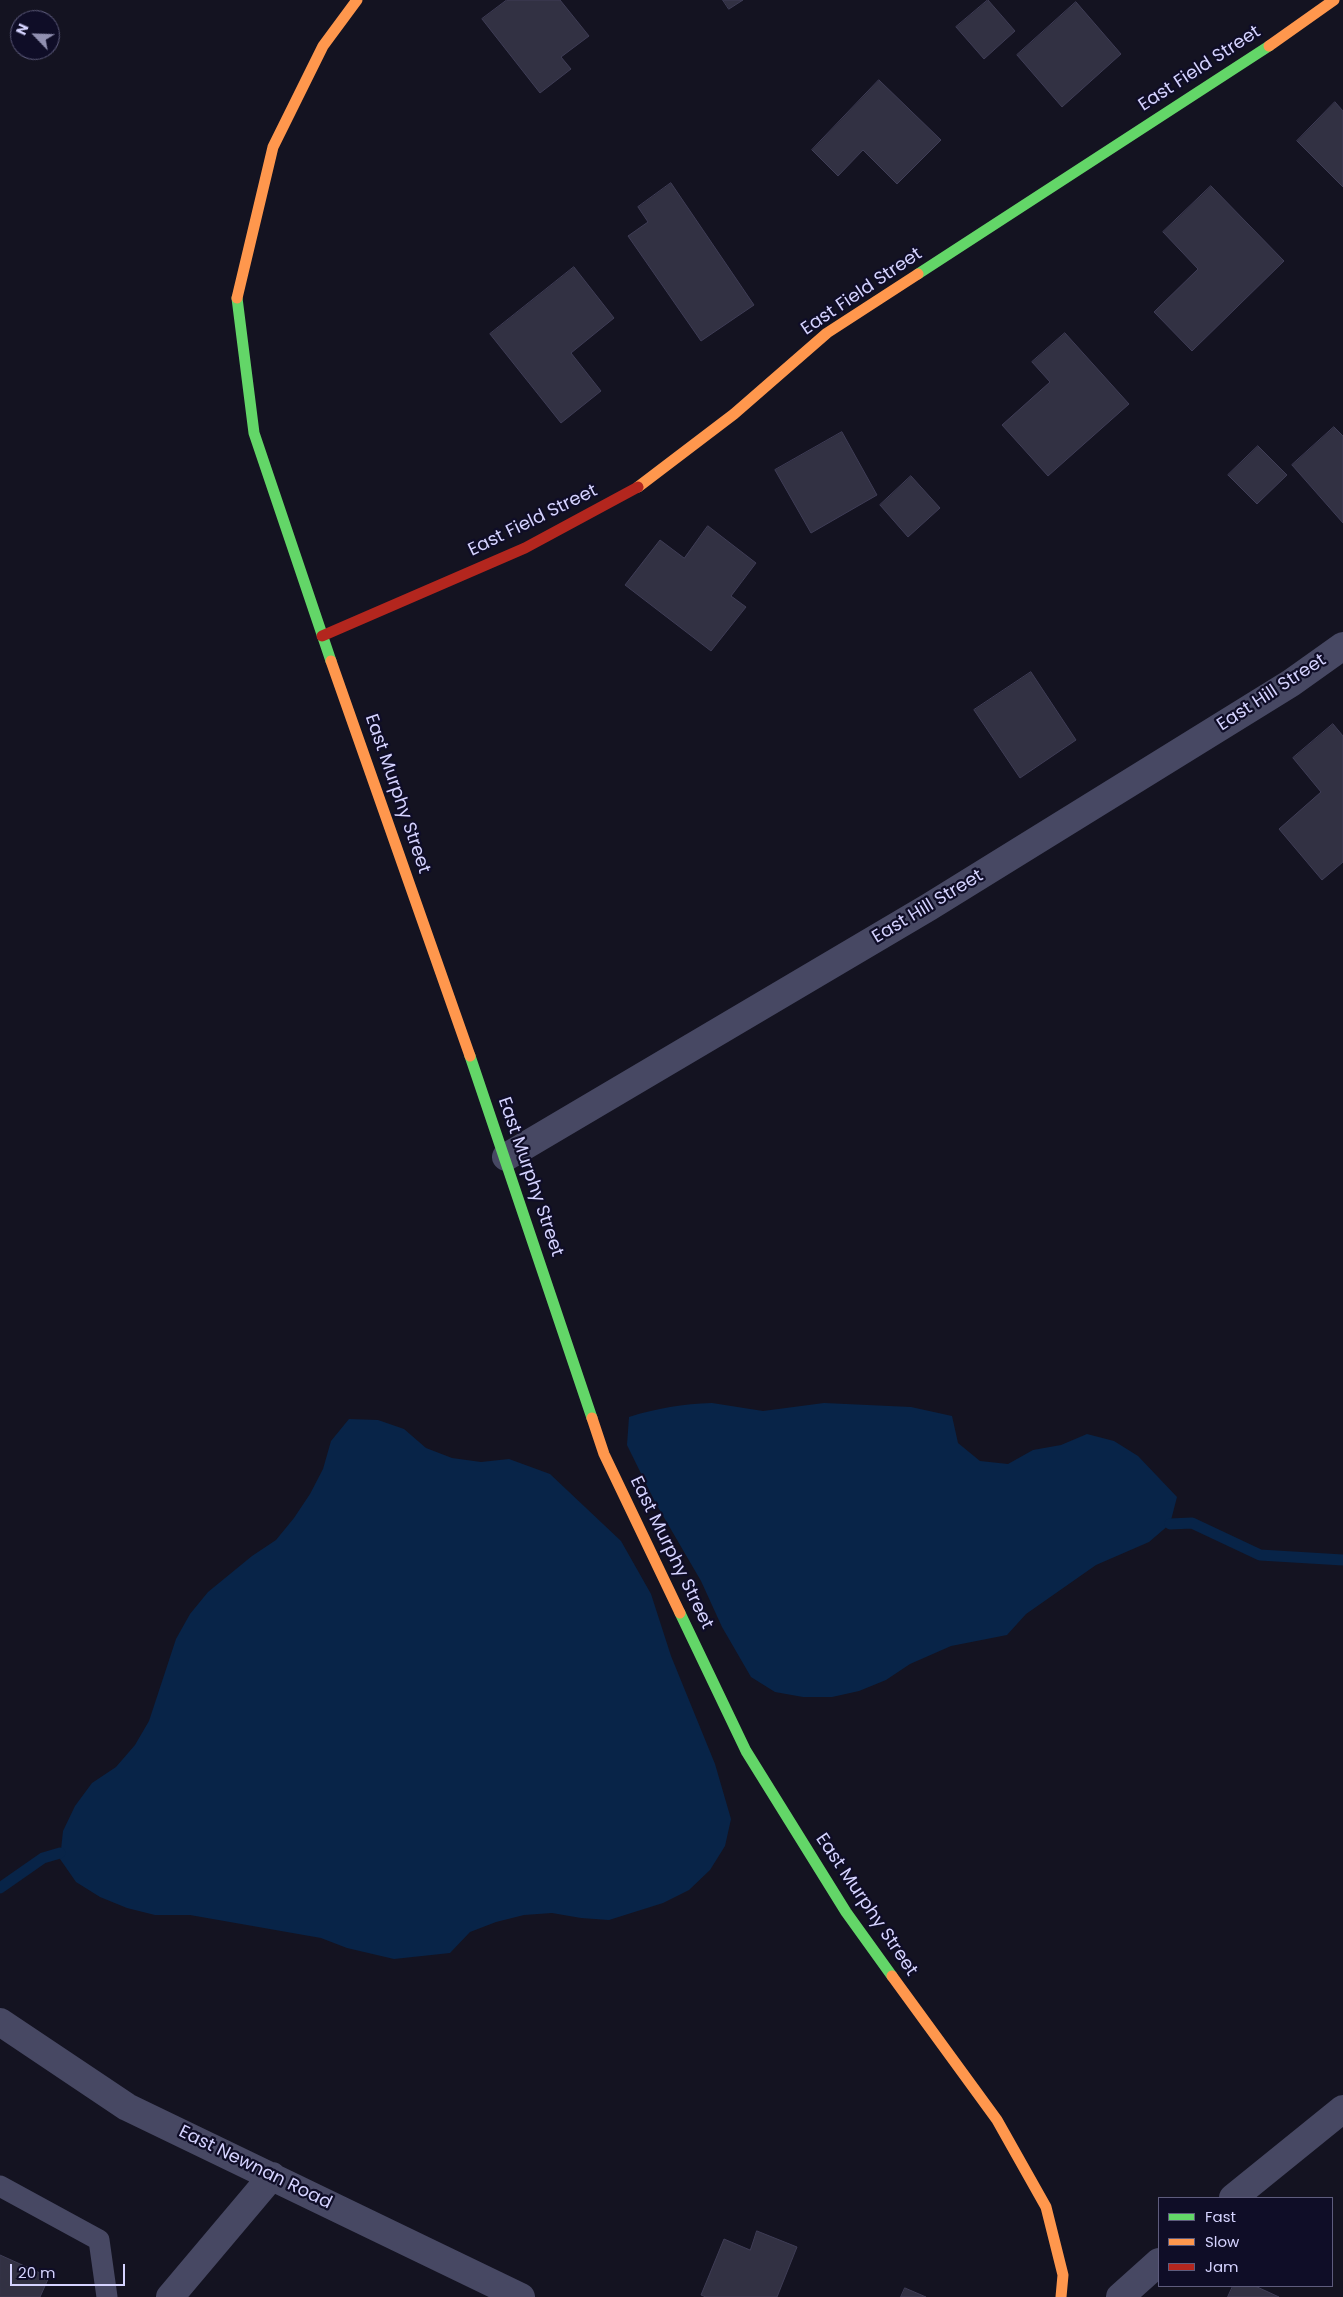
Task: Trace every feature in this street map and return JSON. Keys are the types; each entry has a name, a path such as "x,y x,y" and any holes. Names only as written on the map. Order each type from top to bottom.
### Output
{"street":[{"name":"East Murphy Street","path":"358,0 323,46 273,146 237,296 254,433 322,636 506,1157 604,1454 746,1751 846,1912 997,2120 1046,2207 1063,2275 1061,2297"},
{"name":"East Field Street","path":"322,636 525,548 634,490 734,414 827,333 1296,28 1334,0"},
{"name":"East Hill Street","path":"506,1157 929,907 1291,683 1343,646"},
{"name":"East Newnan Road","path":"0,2022 127,2107 521,2297"},
{"path":"1235,2197 1343,2109"},
{"path":"170,2297 272,2176"},
{"path":"1120,2297 1158,2263"}],"lane":[{"path":"0,2186 99,2240 107,2297"}],"water":[{"path":"712,1403 763,1411 824,1403 911,1407 952,1416 958,1443 980,1461 1008,1464 1033,1450 1061,1445 1087,1434 1114,1441 1138,1456 1177,1497 1170,1524 1149,1542 1096,1565 1026,1614 1007,1635 951,1646 910,1664 886,1680 859,1691 832,1697 803,1697 775,1692 751,1677 722,1627 701,1581 655,1502 627,1445 629,1417 670,1407"},
{"path":"349,1419 378,1420 404,1429 426,1448 452,1458 481,1462 509,1459 550,1474 621,1541 651,1594 671,1656 715,1764 731,1819 725,1846 710,1870 689,1890 663,1903 609,1920 552,1913 524,1915 496,1922 470,1932 450,1953 394,1959 347,1948 321,1938 190,1915 155,1915 127,1908 100,1897 76,1882 60,1859 63,1831 75,1806 92,1783 116,1767 135,1745 149,1721 176,1639 190,1614 208,1592 252,1556 276,1540 294,1518 310,1494 323,1469 331,1441"}],"building":[{"path":"507,0 560,0 589,36 561,57 571,69 540,93 482,19"},
{"path":"723,0 743,0 729,9"},
{"path":"988,0 1015,31 984,59 956,27"},
{"path":"1076,2 1121,54 1062,107 1017,55"},
{"path":"879,80 941,140 897,184 863,150 838,176 812,150"},
{"path":"1335,102 1343,111 1343,187 1297,141"},
{"path":"671,183 754,305 701,341 628,236 648,222 638,207"},
{"path":"1211,186 1284,261 1192,351 1154,312 1198,269 1163,232"},
{"path":"574,267 614,318 571,353 601,391 561,423 490,334"},
{"path":"1065,333 1129,404 1048,476 1002,425 1050,382 1032,362"},
{"path":"1334,427 1343,436 1343,523 1292,465"},
{"path":"842,432 877,495 811,533 775,470"},
{"path":"1258,446 1287,475 1257,504 1228,475"},
{"path":"911,476 940,508 908,537 880,505"},
{"path":"708,526 756,563 731,596 746,607 711,651 625,585 660,540 684,558"},
{"path":"1031,672 1076,740 1020,778 974,710"},
{"path":"1333,724 1343,736 1343,862 1322,880 1279,829 1321,792 1293,758"},
{"path":"757,2231 797,2247 777,2297 706,2297 701,2295 724,2239 750,2250"},
{"path":"0,2255 49,2277 40,2297 0,2297"},
{"path":"1233,2287 1257,2287 1279,2297 1228,2297"},
{"path":"905,2288 926,2297 901,2297"}],"waterway":[{"path":"1170,1524 1192,1523 1260,1555 1343,1560"},
{"path":"0,1888 43,1858 60,1853"}],"traffic: fast":[{"path":"918,274 1269,46"},
{"path":"237,298 254,433 331,661"},
{"path":"470,1056 592,1418"},
{"path":"680,1613 746,1751 846,1912 892,1976"}],"traffic: slow":[{"path":"237,298 273,147 323,46 357,0"},
{"path":"1269,46 1334,0"},
{"path":"638,487 734,414 827,333 918,274"},
{"path":"331,661 470,1056"},
{"path":"592,1418 604,1454 680,1613"},
{"path":"892,1976 997,2120 1046,2207 1063,2275 1061,2297"}],"traffic: jam":[{"path":"322,636 525,548 638,487"}]}
